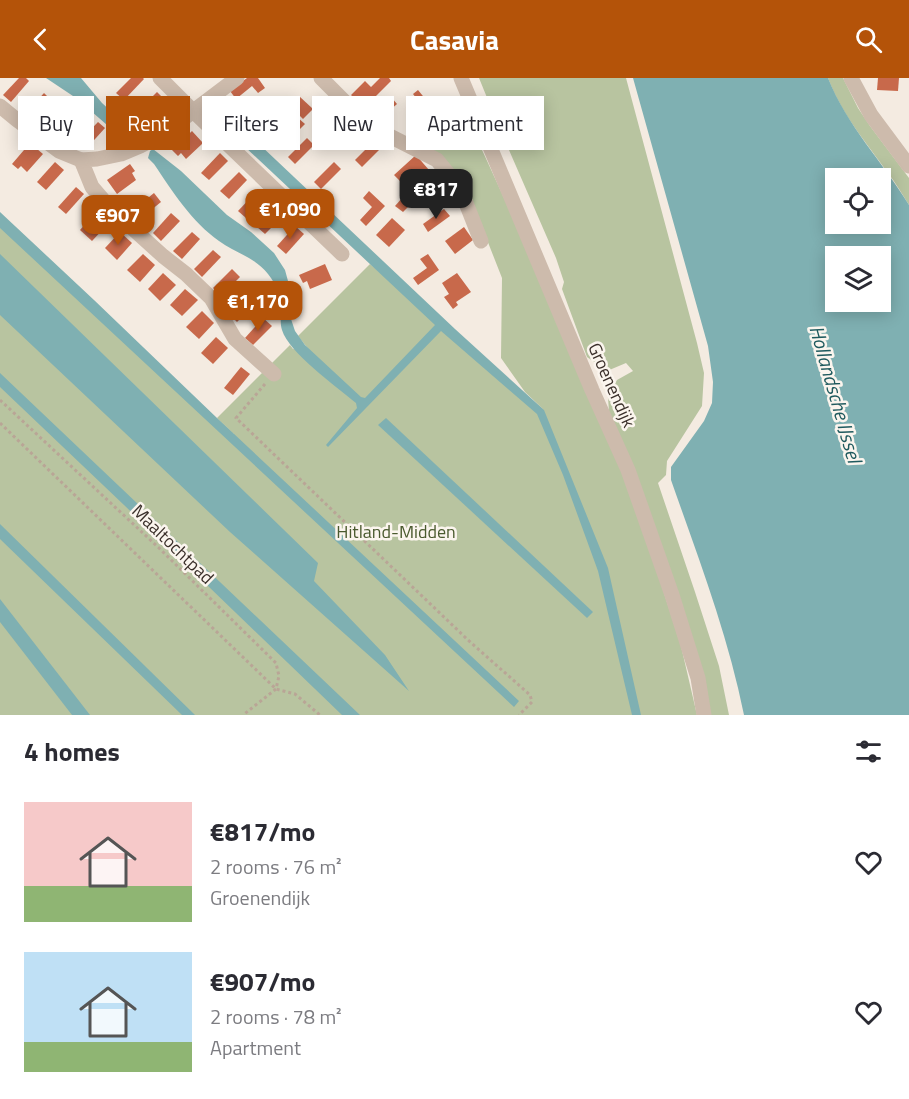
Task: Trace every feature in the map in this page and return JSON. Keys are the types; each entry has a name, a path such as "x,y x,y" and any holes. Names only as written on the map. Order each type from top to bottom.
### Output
{"street":[{"path":"160,78 342,254"},
{"path":"0,106 59,151 81,160 97,159 121,154 163,134 237,78"},
{"path":"321,78 368,125 437,160 450,176 466,203 481,241"},
{"name":"Groenendijk","path":"461,78 628,470 672,595 698,678 704,715"},
{"path":"851,78 871,115 909,166"},
{"path":"81,160 92,187 104,201 211,298 235,339 274,374"}],"path":[{"path":"274,374 236,418 460,632 530,695 532,702 519,715"},
{"name":"Maaltochtpad","path":"0,400 159,548 276,663 279,676 276,688"},
{"path":"0,423 276,688 294,694 321,715"},
{"path":"243,715 276,688"}],"green space":[{"path":"479,78 626,78 704,373 702,406 667,461 666,475 658,483 719,666 729,715 710,715 609,412 608,397 617,380 633,371 626,363 607,371 587,357 562,289 564,282 556,258 509,150 544,150 544,96 486,96"},
{"path":"828,78 843,78 858,108 909,178 909,205 891,177 891,168 884,168 847,116"},
{"name":"Hitland-Midden","path":"428,150 482,150 616,457 641,521 681,646 697,715 0,715 0,220 234,434 217,418 290,345 293,349 310,351 298,336 370,264 544,410 525,392 501,358 502,278 469,194"}],"water":[{"path":"46,78 81,78 106,107 106,124 94,114 94,96 73,96"},
{"name":"Hollandsche IJssel","path":"633,78 828,78 845,112 884,168 825,168 825,234 891,234 891,178 909,205 909,715 744,715 721,626 671,480 671,467 704,421 712,403 713,382 708,346"},
{"path":"154,150 181,171 227,215 251,232 274,253 285,270 291,292 290,316 295,331 305,345 361,397 365,398 435,325 248,150 265,150 544,410 608,568 641,715 632,715 598,571 563,475 537,414 441,331 328,447 326,445 357,408 356,403 314,369 294,349 282,330 279,296 271,278 257,263 219,241 200,225 148,158 150,151"},
{"path":"0,212 519,701 514,707 0,228"},
{"path":"0,254 318,563 314,581 385,655 409,691 230,532 0,315"},
{"path":"0,373 360,715 342,715 0,387"},
{"path":"386,418 593,612 587,618 378,425"},
{"path":"0,524 195,715 182,715 0,539"},
{"path":"0,599 90,715 72,715 0,622"}],"building":[{"path":"19,78 26,78 29,81 11,102 3,95"},
{"path":"131,78 144,79 128,96 119,96 116,93"},
{"path":"247,78 258,78 265,88 258,93 252,86 240,96 234,96 230,91"},
{"path":"380,78 389,78 391,81 376,96 351,95 365,81 371,87"},
{"path":"878,78 899,78 898,91 877,90"},
{"path":"418,90 423,96 415,96 413,94"},
{"path":"300,97 312,108 303,119 300,116"},
{"path":"300,120 305,124 300,129"},
{"path":"98,122 105,128 94,140 94,126"},
{"path":"192,131 202,144 186,159 181,153 178,156 172,150 190,150"},
{"path":"307,138 312,143 312,147 295,164 288,157 295,150 300,150 300,145"},
{"path":"24,150 38,150 43,154 27,172 21,166 18,169 12,164"},
{"path":"365,150 379,150 362,167 355,160"},
{"path":"220,153 228,161 209,180 201,173"},
{"path":"416,155 429,170 417,180 411,173 401,182 394,175"},
{"path":"55,162 64,170 46,190 37,182"},
{"path":"334,162 341,169 321,189 314,182"},
{"path":"130,164 135,171 132,173 136,180 117,194 107,180"},
{"path":"239,172 247,180 229,199 220,191"},
{"path":"76,187 84,194 66,214 58,207"},
{"path":"258,190 266,197 246,218 238,211"},
{"path":"369,191 385,206 366,226 360,220 372,207 363,198"},
{"path":"154,193 161,202 140,219 133,210"},
{"path":"403,197 411,204 403,212 395,206"},
{"path":"276,207 284,215 265,234 257,227"},
{"path":"444,209 450,216 428,232 423,224"},
{"path":"95,213 107,225 92,241 80,230"},
{"path":"171,213 180,221 161,241 153,233"},
{"path":"392,218 405,230 389,247 376,235"},
{"path":"295,226 304,234 286,254 277,246"},
{"path":"464,227 473,240 455,254 445,241"},
{"path":"120,232 132,243 117,260 105,248"},
{"path":"192,232 200,239 182,259 173,251"},
{"path":"213,250 221,257 202,277 194,269"},
{"path":"143,254 155,265 140,282 127,270"},
{"path":"428,254 439,270 418,285 413,278 427,268 420,259"},
{"path":"325,264 332,280 310,289 307,281 303,283 299,275"},
{"path":"232,269 240,277 221,296 213,288"},
{"path":"163,273 176,285 160,301 148,289"},
{"path":"457,273 471,292 456,302 458,305 453,309 444,297 449,294 442,283"},
{"path":"185,289 198,300 182,316 170,305"},
{"path":"248,295 256,303 237,322 229,314"},
{"path":"202,311 214,323 199,339 186,327"},
{"path":"263,318 272,326 253,345 245,338"},
{"path":"216,337 228,348 213,364 201,353"},
{"path":"241,367 250,374 233,395 224,388"}]}
